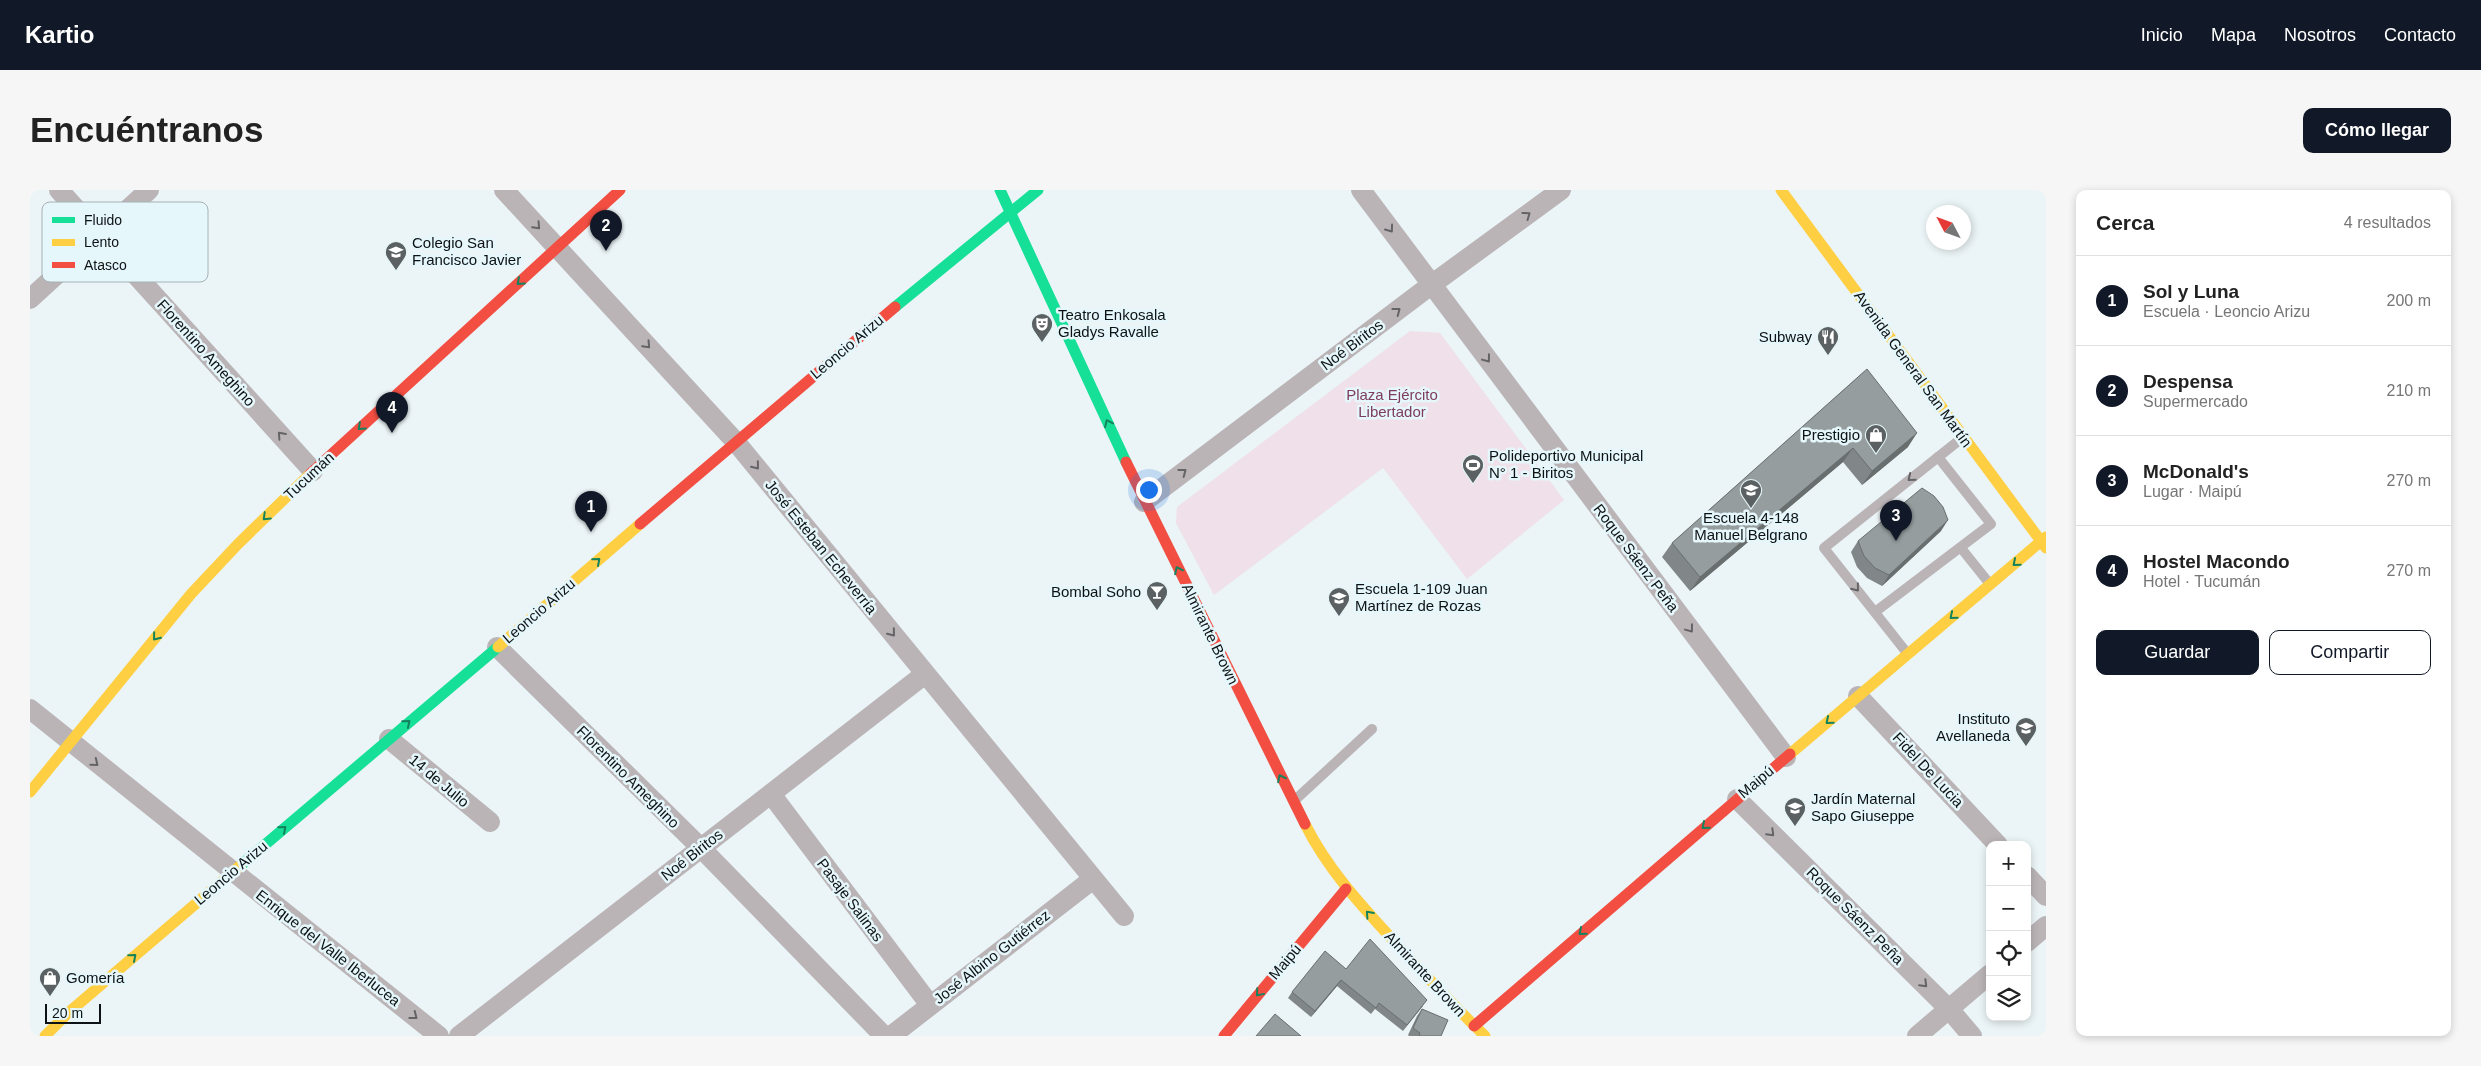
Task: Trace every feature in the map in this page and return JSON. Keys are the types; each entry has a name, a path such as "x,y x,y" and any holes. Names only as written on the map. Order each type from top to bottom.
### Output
{"street":[{"name":"Florentino Ameghino","path":"59,190 70,202"},
{"path":"136,202 149,190"},
{"name":"José Esteban Echeverría","path":"504,190 735,441 1124,916"},
{"name":"Tucumán","path":"30,792 191,594 238,544 313,471 620,190"},
{"name":"Almirante Brown","path":"1000,190 1144,502 1292,802 1325,863 1475,1033"},
{"name":"Leoncio Arizu","path":"45,1036 68,1013 735,441 1038,190"},
{"name":"Roque Sáenz Peña","path":"1361,190 1786,757"},
{"name":"Noé Biritos","path":"1144,502 1431,285 1561,190"},
{"name":"Avenida General San Martín","path":"1781,190 1963,437 2044,542"},
{"path":"30,299 49,282"},
{"name":"Florentino Ameghino","path":"142,282 313,471"},
{"name":"Maipú","path":"1475,1033 1737,799 1990,584 2044,542"},
{"name":"Florentino Ameghino","path":"497,647 701,848 884,1036"},
{"name":"Noé Biritos","path":"459,1036 926,674"},
{"name":"Fidel De Lucia","path":"1858,696 1994,841"},
{"name":"Enrique del Valle Iberlucea","path":"30,709 439,1036"},
{"name":"14 de Julio","path":"389,739 490,822"},
{"name":"Pasaje Salinas","path":"771,794 930,1006"},
{"name":"Roque Sáenz Peña","path":"1737,799 1949,1009 1972,1036"},
{"name":"José Albino Gutiérrez","path":"891,1036 1093,879"},
{"path":"2031,880 2046,896"},
{"name":"Maipú","path":"1224,1036 1346,889"},
{"path":"2031,939 2046,926"},
{"path":"1917,1036 1988,976"}],"lane":[{"path":"1908,654 1824,548 1963,437"},
{"path":"1875,612 1991,524 1938,457"},
{"path":"1961,548 1990,584"},
{"path":"1292,802 1372,729"}],"green space":[{"name":"Plaza Ejército Libertador","path":"1410,331 1440,333 1564,500 1467,579 1383,468 1214,595 1176,523 1177,507"}],"building":[{"name":"Escuela 4-148 Manuel Belgrano","path":"1867,369 1917,433 1872,471 1853,448 1700,577 1672,543"},
{"path":"1922,488 1934,496 1943,507 1948,520 1889,575 1875,568 1864,556 1858,541"},
{"path":"1370,939 1427,1000 1407,1025 1379,1003 1376,1008 1341,980 1315,1011 1292,992 1325,951 1346,969"},
{"path":"1422,1009 1448,1020 1441,1036 1419,1036 1420,1033 1413,1028"},
{"path":"1275,1014 1301,1036 1256,1036"}],"traffic: fast":[{"path":"1000,190 1126,462"},
{"path":"895,307 1038,190"},
{"path":"241,865 498,647"}],"traffic: slow":[{"path":"1781,190 2046,548"},
{"path":"30,792 191,594 238,544 310,474"},
{"path":"498,647 640,524"},
{"path":"1790,754 2046,537"},
{"path":"1305,824 1333,870 1356,898 1426,976 1485,1036"},
{"path":"45,1036 68,1013 241,865"}],"traffic: jam":[{"path":"310,474 620,190"},
{"path":"640,524 895,307"},
{"path":"1126,462 1305,824"},
{"path":"1474,1026 1790,754"},
{"path":"1224,1036 1346,889"}],"place":[{"name":"Despensa","path":"606,251"},
{"name":"Colegio San Francisco Javier","path":"396,271"},
{"name":"Teatro Enkosala Gladys Ravalle","path":"1042,343"},
{"name":"Subway","path":"1828,356"},
{"name":"Hostel Macondo","path":"392,433"},
{"name":"Prestigio","path":"1876,454"},
{"name":"Polideportivo Municipal N° 1 - Biritos","path":"1473,484"},
{"name":"Escuela 4-148 Manuel Belgrano","path":"1751,509"},
{"name":"Sol y Luna","path":"591,532"},
{"name":"McDonald's","path":"1896,541"},
{"name":"Bombal Soho","path":"1157,611"},
{"name":"Escuela 1-109 Juan Martínez de Rozas","path":"1339,617"},
{"name":"Instituto Avellaneda","path":"2026,747"},
{"name":"Jardín Maternal Sapo Giuseppe","path":"1795,827"},
{"name":"Gomería","path":"50,997"}]}
